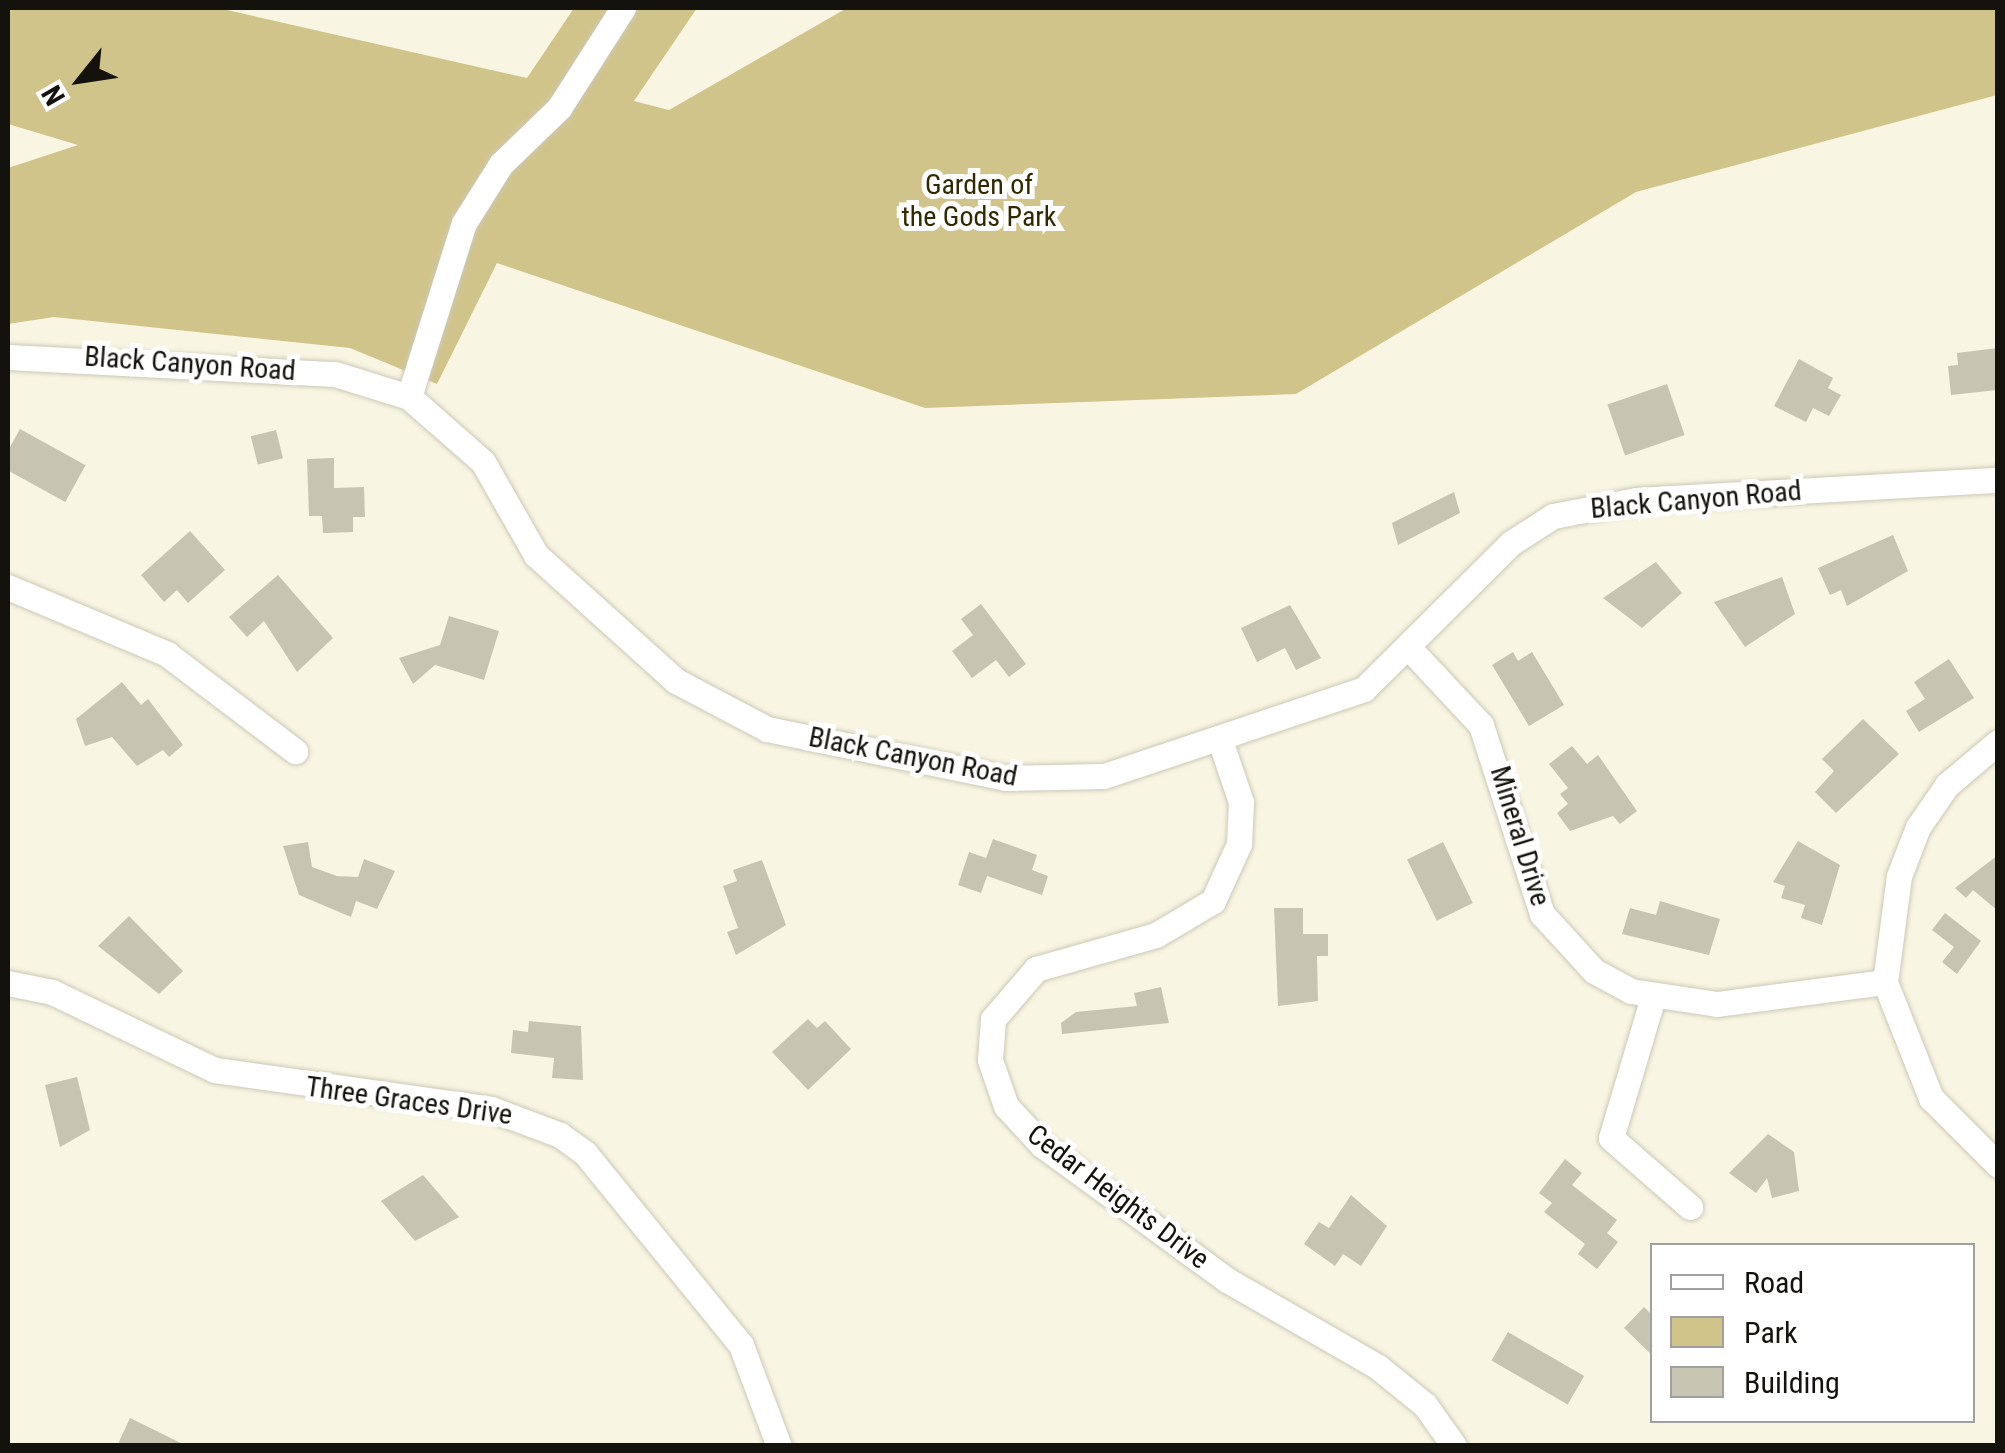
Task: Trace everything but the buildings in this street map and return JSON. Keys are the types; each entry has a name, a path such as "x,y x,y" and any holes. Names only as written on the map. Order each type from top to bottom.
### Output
{"street":[{"path":"409,397 464,223 501,164 559,108 623,8"},
{"name":"Black Canyon Road","path":"8,357 335,374 409,397 484,462 536,556 585,608 721,710 768,728 1005,778 1104,776 1221,743 1364,688 1409,648 1511,543 1553,516 1636,500 1998,480"},
{"path":"8,587 167,654 295,751"},
{"name":"Mineral Drive","path":"1409,648 1481,725 1542,914 1594,972 1653,997 1718,1004 1885,982"},
{"path":"1998,742 1946,785 1918,827 1899,876 1885,982 1931,1098 1998,1166"},
{"name":"Cedar Heights Drive","path":"1221,743 1241,802 1240,844 1212,901 1156,936 1036,969 993,1019 990,1060 1006,1106 1042,1145 1227,1280 1378,1367 1425,1404 1454,1446"},
{"name":"Three Graces Drive","path":"8,982 52,992 215,1070 491,1109 560,1134 585,1152 741,1345 779,1446"},
{"path":"1653,997 1612,1138 1690,1207"}],"green space":[{"name":"Garden of the Gods Park","path":"8,8 218,8 527,78 574,8 697,8 634,101 669,110 847,8 1997,8 1997,95 1636,192 1296,394 925,408 497,263 437,384 350,348 54,317 8,324 8,168 78,145 8,124"}]}
